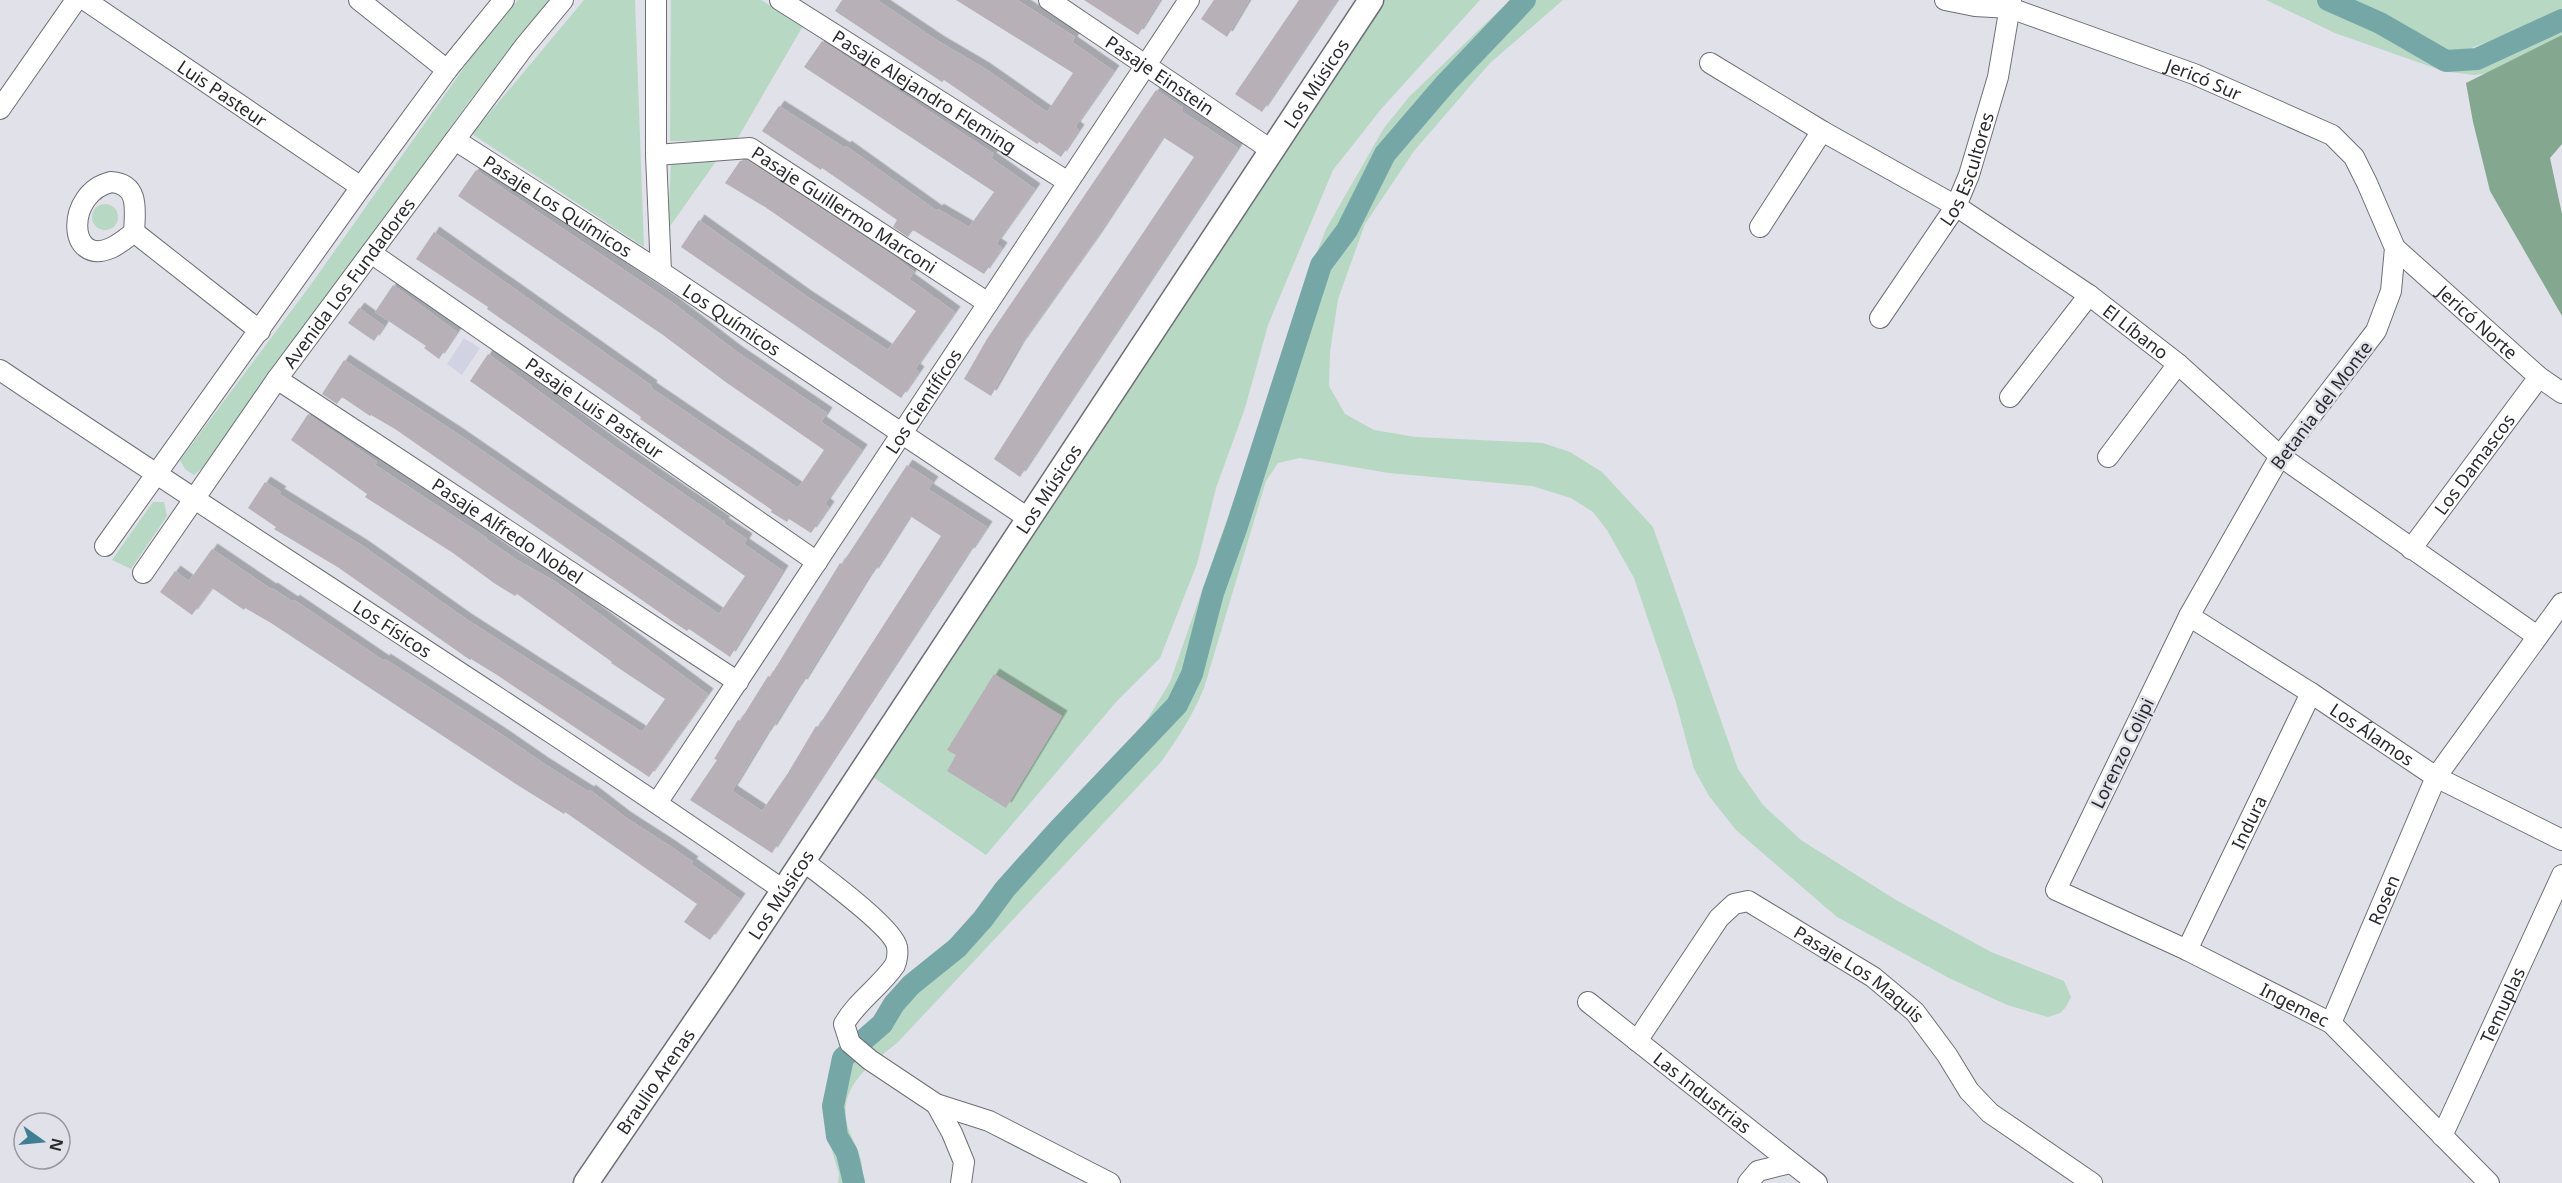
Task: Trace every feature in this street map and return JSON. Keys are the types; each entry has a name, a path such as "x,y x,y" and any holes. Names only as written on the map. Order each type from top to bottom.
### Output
{"street":[{"path":"0,109 76,0"},
{"name":"Luis Pasteur","path":"85,0 362,188"},
{"path":"359,0 447,70"},
{"path":"105,546 447,70 504,0"},
{"name":"Avenida Los Fundadores","path":"143,573 277,380 524,47 563,0"},
{"path":"656,0 656,155 661,272"},
{"name":"Pasaje Alejandro Fleming","path":"780,0 1068,182"},
{"name":"Pasaje Einstein","path":"1049,0 1147,64 1271,150"},
{"name":"Los Científicos","path":"657,804 1189,0"},
{"name":"Los Músicos","path":"725,979 1371,0"},
{"name":"Jericó Sur","path":"1945,0 1975,6 2010,4 2194,74 2332,135 2354,157 2395,248"},
{"name":"Los Escultores","path":"1880,318 1956,206 1990,111 2010,4"},
{"name":"El Líbano","path":"1710,63 1822,131 1956,206 2089,295 2178,363 2280,456 2537,636"},
{"path":"1760,227 1822,131"},
{"name":"Pasaje Los Químicos","path":"455,140 661,272"},
{"name":"Pasaje Guillermo Marconi","path":"656,155 750,148 988,303"},
{"path":"134,232 260,331"},
{"name":"Jericó Norte","path":"2395,248 2539,377 2562,393"},
{"name":"Betania del Monte","path":"2189,616 2280,456 2376,331 2391,291 2395,248"},
{"name":"Pasaje Luis Pasteur","path":"371,253 817,562"},
{"name":"Los Químicos","path":"661,272 1028,518"},
{"path":"2010,397 2089,295"},
{"path":"2108,457 2178,363"},
{"name":"Los Físicos","path":"0,370 192,500 657,804 783,890"},
{"name":"Los Damascos","path":"2411,549 2539,377"},
{"name":"Pasaje Alfredo Nobel","path":"277,380 738,681"},
{"name":"Rosen","path":"2331,1023 2436,777 2562,603"},
{"name":"Los Álamos","path":"2189,616 2311,693 2436,777 2562,840"},
{"name":"Lorenzo Colipi","path":"2056,890 2189,616"},
{"name":"Indura","path":"2187,950 2311,693"},
{"path":"802,860 887,930 898,946 897,963 852,1009 844,1024 850,1043 870,1060 936,1104 989,1121 1110,1183"},
{"name":"Temuplas","path":"2442,1136 2562,875"},
{"name":"Ingemec","path":"2056,890 2187,950 2331,1023 2488,1183"},
{"name":"Pasaje Los Maquis","path":"1637,1041 1719,918 1734,904 1748,901 1873,977 1915,1012 1947,1054 1969,1091 1990,1113 2092,1183"},
{"name":"Braulio Arenas","path":"586,1183 725,979"},
{"name":"Las Industrias","path":"1588,1002 1817,1183"},
{"path":"936,1104 964,1162 961,1183"},
{"path":"1748,1183 1758,1171 1790,1163"}],"shaded area":[{"path":"464,338 480,348 462,375 447,364"}],"green space":[{"path":"518,0 549,0 467,104 298,342 201,469 194,475 185,469 180,460 312,283 473,55"},
{"path":"584,0 635,0 644,247 472,134"},
{"path":"671,0 761,0 803,26 736,141 670,141"},
{"path":"1378,0 1480,0 1382,108 1333,170 1268,325 1245,408 1216,488 1197,564 1160,658 1117,701 986,855 870,775"},
{"path":"1510,0 1563,0 1490,63 1414,151 1365,224 1338,299 1330,352 1329,386 1345,414 1374,430 1416,437 1543,443 1570,452 1602,472 1653,527 1738,769 1763,805 1801,840 1896,900 1991,952 2064,981 2071,997 2066,1007 2060,1013 2048,1017 2007,1005 1949,978 1837,917 1736,830 1709,796 1694,769 1675,699 1634,578 1607,530 1593,512 1571,498 1532,486 1389,473 1300,458 1278,463 1266,481 1204,688 1179,735 1161,762 898,1042 859,1077 852,1087 846,1110 848,1128 861,1160 863,1183 838,1183 839,1174 825,1127 827,1082 837,1060 892,1007 1147,720 1170,682 1275,382 1298,301 1326,229 1384,128 1409,97"},
{"path":"2266,0 2330,0 2412,33 2346,0 2562,0 2562,14 2463,51 2475,54 2501,50 2527,40 2562,21 2562,48 2503,71 2474,75 2443,71 2335,33"},
{"path":"2562,35 2562,144 2550,158 2562,214 2562,316 2490,191 2466,83"},
{"path":"719,157 668,229 671,162"},
{"path":"105,204 114,208 118,217 114,226 105,230 96,226 92,217 96,208"},
{"path":"153,502 164,502 167,516 131,569 112,560"}],"building":[{"path":"842,0 877,0 938,41 984,68 1047,112 1073,73 956,0 1017,0 1075,37 1072,42 1114,71 1075,127 1079,130 1061,157 1039,142 1037,144 944,80 942,82 835,11"},
{"path":"1084,0 1160,0 1138,35"},
{"path":"1214,0 1249,0 1227,37 1201,19"},
{"path":"1299,0 1337,0 1262,112 1235,94"},
{"path":"822,41 994,154 991,158 1035,189 996,244 1002,248 984,274 913,230 908,237 893,227 897,220 822,168 821,170 762,131 779,106 845,148 846,146 937,211 938,209 969,227 994,192 804,67"},
{"path":"1156,90 1183,108 1181,111 1238,148 1020,477 994,459 1056,362 1194,157 1163,137 1095,240 1019,347 991,396 964,379 987,339"},
{"path":"747,160 895,257 914,272 909,279 955,312 915,369 919,372 901,398 681,247 699,220 806,296 888,350 916,311 765,207 725,183 740,161"},
{"path":"476,170 673,303 737,352 827,413 821,422 862,450 825,504 829,507 811,533 789,519 787,522 771,512 772,510 487,309 488,307 416,259 434,232 652,386 651,388 798,488 824,450 727,383 663,335 458,196"},
{"path":"393,285 457,332 439,359 424,348 426,346 375,312"},
{"path":"359,308 384,326 374,341 348,323"},
{"path":"488,354 614,446 725,522 723,523 747,539 744,544 783,571 730,657 689,629 687,631 672,621 395,429 342,397 337,404 322,394 344,360 458,434 719,614 745,576 470,381"},
{"path":"308,414 377,462 375,465 517,560 556,582 708,694 649,777 497,675 470,660 339,568 274,529 276,527 248,508 265,482 281,492 279,494 363,546 466,619 642,732 665,699 611,663 517,594 515,596 494,583 453,553 365,497 367,494 291,440"},
{"path":"907,465 933,482 928,489 987,527 772,853 690,800 717,760 714,759 738,720 740,721 768,676 770,677 840,563 842,564","holes":["910,516 941,536 762,811 732,791 769,730 771,731 800,684 802,685 871,573 873,574"]},
{"path":"212,549 543,763 589,792 590,790 625,817 693,862 691,864 740,899 710,940 684,922 697,904 565,812 564,814 519,786 271,623 245,608 244,610 212,588 192,615 160,592 175,571 189,581"},
{"path":"994,674 1062,716 1006,808 947,771 956,755 947,750"}],"waterway":[{"path":"854,1183 847,1153 837,1136 833,1106 843,1058 882,1024 894,1004 911,985 957,948 983,919 1005,889 1059,829 1177,705 1192,674 1213,593 1237,526 1321,265 1347,230 1385,154 1446,83 1525,0"},
{"path":"2328,0 2380,23 2446,61 2477,59 2562,20"}]}
